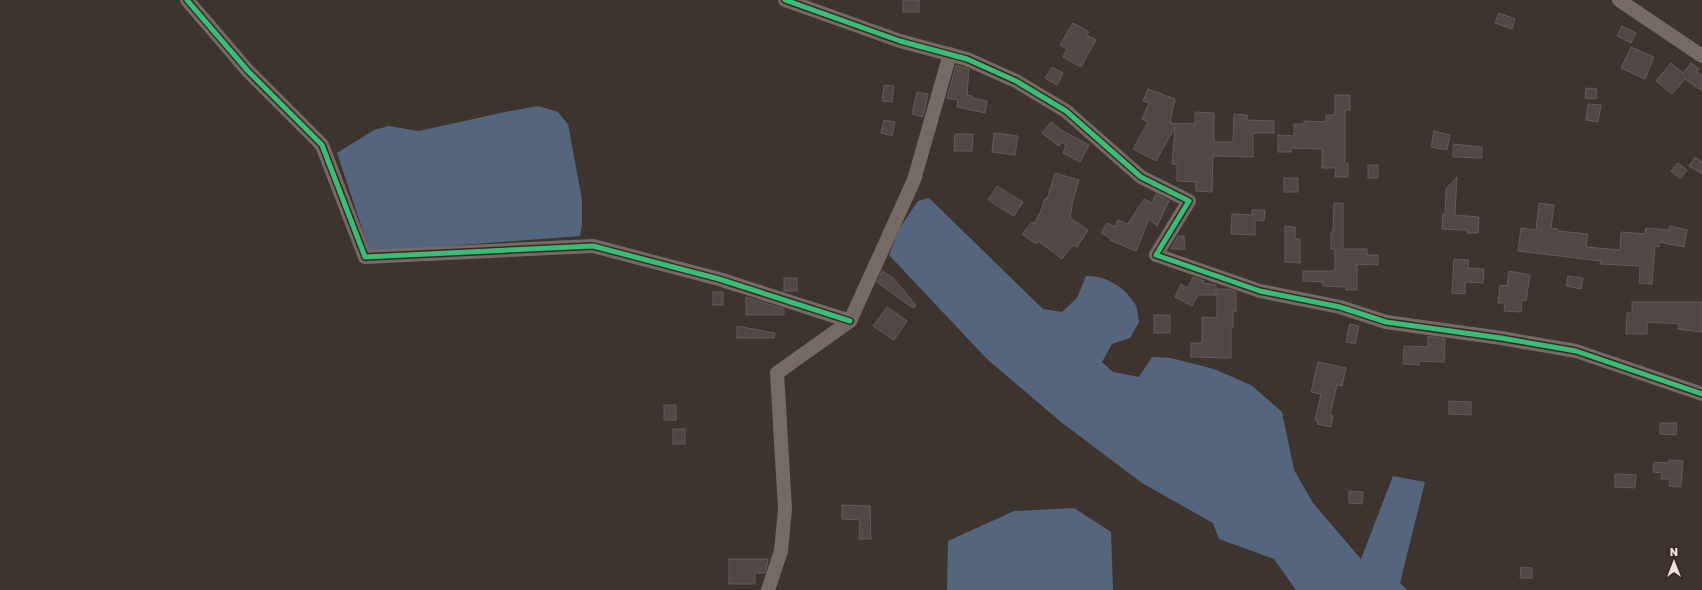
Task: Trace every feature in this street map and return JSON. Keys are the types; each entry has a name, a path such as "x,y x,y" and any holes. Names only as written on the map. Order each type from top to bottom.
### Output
{"street":[{"path":"187,0 248,71 322,145 365,257 593,246 719,279 850,320"},
{"path":"786,0 900,41 967,59 1016,81 1066,111 1140,177 1190,201 1156,255 1260,291 1340,307 1386,322 1500,338 1576,351 1702,394"},
{"path":"1619,0 1702,56"},
{"path":"768,590 780,551 785,509 777,373 850,320 914,180 950,54"}],"water":[{"path":"538,106 558,112 568,124 582,200 582,225 580,236 370,252 337,153 374,130 389,126 419,131"},
{"path":"929,198 1043,309 1062,312 1077,298 1086,276 1093,276 1107,280 1114,283 1126,292 1136,306 1139,322 1130,338 1112,344 1102,362 1113,372 1139,377 1152,357 1171,358 1214,369 1251,385 1282,412 1294,470 1313,503 1361,559 1393,476 1425,482 1400,583 1407,590 1296,590 1274,559 1219,539 1213,523 1142,483 1061,422 987,359 889,255 899,229 918,201"},
{"path":"1074,508 1111,532 1113,590 947,590 948,541 1014,511"}],"building":[{"path":"903,0 919,0 919,12 903,12"},
{"path":"1499,13 1515,19 1512,29 1495,23"},
{"path":"1073,23 1089,32 1087,35 1096,40 1081,67 1063,57 1067,49 1060,45"},
{"path":"1622,26 1636,33 1631,43 1617,36"},
{"path":"1631,47 1654,57 1645,79 1621,68"},
{"path":"1671,63 1683,73 1691,63 1699,69 1697,72 1702,75 1702,91 1685,79 1672,94 1656,81"},
{"path":"956,65 969,69 967,95 972,96 972,98 987,101 985,113 957,107 958,100 947,98"},
{"path":"1052,67 1063,73 1057,85 1045,78"},
{"path":"884,85 894,86 892,102 882,101"},
{"path":"1586,88 1597,89 1596,99 1585,98"},
{"path":"1148,89 1175,99 1170,123 1195,124 1195,112 1214,113 1214,142 1233,142 1234,114 1247,115 1247,120 1274,121 1274,133 1253,133 1253,157 1213,156 1212,192 1196,191 1196,182 1177,181 1177,164 1172,164 1175,127 1156,161 1133,149 1148,122 1142,119 1149,103 1143,101"},
{"path":"917,92 928,94 923,117 912,114"},
{"path":"1335,95 1350,95 1350,110 1345,110 1345,163 1348,163 1348,177 1335,177 1336,168 1322,168 1322,149 1291,148 1291,152 1278,152 1278,135 1294,136 1294,124 1304,124 1304,121 1326,122 1326,115 1335,115"},
{"path":"1588,104 1601,105 1598,122 1586,120"},
{"path":"884,120 895,122 892,136 881,133"},
{"path":"1051,122 1061,130 1089,145 1080,162 1063,153 1066,145 1061,142 1059,146 1042,133"},
{"path":"1434,131 1450,135 1447,150 1431,147"},
{"path":"994,133 1018,136 1015,155 992,152"},
{"path":"955,134 973,134 972,151 954,151"},
{"path":"1453,144 1482,147 1482,158 1453,157"},
{"path":"1695,157 1702,162 1702,174 1689,166"},
{"path":"1678,163 1687,170 1680,179 1671,171"},
{"path":"1368,165 1378,165 1378,178 1368,178"},
{"path":"1055,173 1079,180 1073,200 1070,218 1088,230 1077,247 1073,245 1062,259 1038,241 1036,244 1022,234 1032,222 1034,224 1040,213 1045,199 1047,199"},
{"path":"1457,177 1455,215 1479,217 1478,233 1467,233 1467,230 1442,229 1443,214 1445,215 1446,189"},
{"path":"1284,178 1298,178 1298,192 1284,192"},
{"path":"997,186 1023,202 1014,216 988,200"},
{"path":"1156,194 1169,201 1157,226 1149,219 1136,251 1110,240 1110,238 1101,233 1107,223 1115,227 1118,220 1128,224 1144,199 1152,203"},
{"path":"1334,203 1343,203 1343,249 1367,249 1367,255 1378,255 1378,265 1357,264 1357,290 1346,290 1346,287 1323,286 1323,282 1303,281 1303,271 1335,271 1335,249 1331,249"},
{"path":"1539,203 1554,205 1551,228 1558,229 1558,231 1588,234 1586,247 1620,250 1621,232 1645,234 1646,228 1669,230 1670,226 1687,230 1684,247 1659,242 1659,247 1655,246 1652,284 1639,283 1640,266 1600,264 1601,261 1518,251 1521,228 1536,230"},
{"path":"1252,210 1265,210 1264,221 1255,220 1255,235 1231,234 1232,214 1252,215"},
{"path":"1285,226 1295,227 1295,239 1300,239 1300,263 1285,262"},
{"path":"1178,236 1184,236 1185,249 1171,249"},
{"path":"1454,259 1469,260 1468,268 1484,269 1483,283 1465,282 1465,294 1452,293"},
{"path":"882,271 893,278 916,305 913,308 877,282"},
{"path":"1509,271 1530,275 1526,301 1522,300 1521,312 1504,311 1505,303 1498,303 1500,285 1507,286"},
{"path":"1568,276 1583,278 1581,289 1566,286"},
{"path":"1193,277 1204,281 1203,283 1216,285 1216,295 1198,295 1192,306 1175,297 1181,284 1188,288"},
{"path":"784,278 797,278 797,291 784,291"},
{"path":"1217,289 1229,289 1236,292 1236,312 1233,310 1233,327 1231,327 1231,358 1191,357 1191,343 1202,343 1202,317 1217,318"},
{"path":"713,292 723,292 723,305 713,305"},
{"path":"746,297 784,309 784,315 746,315"},
{"path":"1632,302 1702,302 1702,332 1678,329 1679,324 1647,322 1647,334 1626,334 1627,313 1632,313"},
{"path":"887,307 907,321 894,340 873,326"},
{"path":"1154,315 1170,315 1170,333 1154,333"},
{"path":"1350,324 1359,326 1355,344 1346,342"},
{"path":"737,326 775,333 774,338 737,338"},
{"path":"1428,336 1445,339 1444,362 1419,361 1419,365 1403,364 1404,346 1428,347"},
{"path":"1318,362 1346,368 1342,386 1337,385 1330,415 1333,415 1331,427 1317,424 1318,421 1315,420 1321,394 1311,392"},
{"path":"1449,401 1471,402 1471,415 1449,414"},
{"path":"664,405 676,405 676,420 664,420"},
{"path":"1660,423 1677,423 1676,435 1660,434"},
{"path":"673,429 685,429 685,444 673,444"},
{"path":"1669,460 1683,461 1681,487 1669,486 1670,479 1661,479 1662,473 1653,472 1654,462 1669,463"},
{"path":"1615,474 1636,475 1635,488 1615,487"},
{"path":"1349,491 1363,492 1362,504 1349,503"},
{"path":"842,505 870,506 871,539 859,539 860,520 842,519"},
{"path":"729,559 768,559 768,562 765,573 755,573 755,584 729,584"},
{"path":"1521,567 1532,568 1532,578 1520,578"}],"cycle path":[{"path":"187,0 248,71 322,145 365,257 593,246 719,279 850,321"},
{"path":"785,0 900,41 967,59 1016,81 1066,111 1141,177 1189,201 1156,255 1260,291 1340,307 1386,322 1501,338 1576,351 1702,394"}]}
